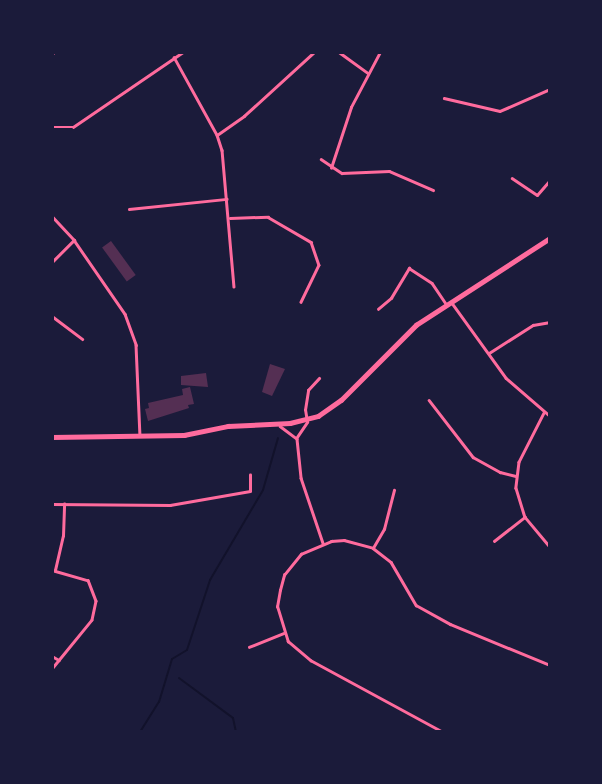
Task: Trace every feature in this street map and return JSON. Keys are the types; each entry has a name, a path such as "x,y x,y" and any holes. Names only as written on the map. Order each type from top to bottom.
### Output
{"main road":[{"path":"52,437 140,437 277,424 307,419 328,411 416,325 550,238"}],"street":[{"path":"52,127 73,128 183,52"},
{"path":"217,135 244,116 314,52"},
{"path":"339,52 368,73"},
{"path":"331,167 351,107 380,52"},
{"path":"174,57 217,135 222,150 234,286"},
{"path":"444,98 500,111 550,89"},
{"path":"321,159 342,173 389,171 433,190"},
{"path":"512,178 537,195 550,180"},
{"path":"129,209 226,199"},
{"path":"52,216 74,240 125,314 136,345 140,437"},
{"path":"230,218 268,217 312,242 319,265 301,302"},
{"path":"52,262 74,240"},
{"path":"378,309 391,298 409,268 432,283 506,378 550,416"},
{"path":"52,316 82,339"},
{"path":"489,354 533,325 550,321"},
{"path":"319,378 308,390 307,419 297,439 301,478 323,543"},
{"path":"429,400 472,457 500,472 516,476"},
{"path":"544,413 523,453 516,476 519,505 525,517 550,547"},
{"path":"277,424 297,439"},
{"path":"52,504 170,505 250,491 250,475"},
{"path":"373,548 384,529 394,490"},
{"path":"52,669 92,620 96,601 92,585 83,577 54,570 63,536 64,504"},
{"path":"494,541 525,517"},
{"path":"442,732 295,650 284,633 277,607 285,575 301,554 323,543 344,540 373,548 391,562 416,605 450,624 550,665"},
{"path":"249,647 284,633"},
{"path":"52,656 59,660"}],"building":[{"path":"111,241 136,275 127,281 102,247"},
{"path":"270,364 285,369 272,396 262,392"},
{"path":"206,373 208,387 181,385 181,376"},
{"path":"190,387 194,404 148,421 145,409 149,408 148,403 183,395 182,389"}],"waterway":[{"path":"140,732 159,702 172,659 187,650 210,580 263,490 278,438"},
{"path":"179,678 233,718 236,732"}]}
